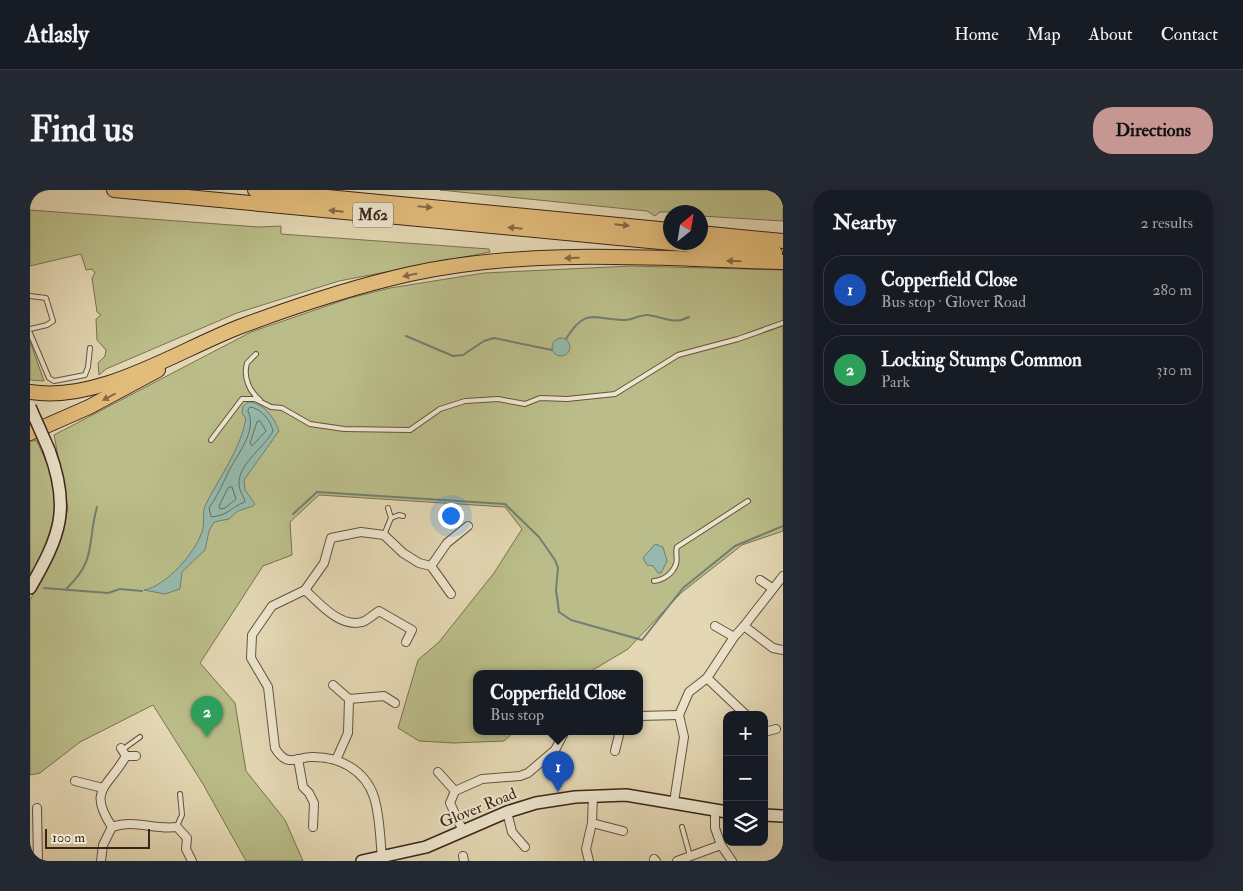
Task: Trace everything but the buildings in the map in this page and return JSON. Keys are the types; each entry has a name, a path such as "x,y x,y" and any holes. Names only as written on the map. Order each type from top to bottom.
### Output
{"highway":[{"name":"M62","path":"114,190 783,254"},
{"name":"M62","path":"255,190 663,229"},
{"path":"708,234 783,241"},
{"path":"30,392 63,392 95,387 311,301 411,274 473,264 546,258 783,262"},
{"path":"30,433 89,407 177,360 262,319"}],"street":[{"path":"30,407 49,450 59,482 62,503 60,517 50,548 30,588"},
{"path":"431,566 446,543 468,526"},
{"path":"382,858 377,808 369,786 356,770 336,760 312,757 284,758 275,748 268,686 251,658 252,635 272,606 305,590 324,563 331,538 361,532 384,535 403,553 419,563 431,566 451,594"},
{"path":"674,802 684,738 679,715 689,692 707,678 734,637 783,576"},
{"path":"760,580 772,588"},
{"path":"305,590 332,614 344,621 362,622 378,611 412,630 406,642"},
{"path":"716,626 734,637"},
{"path":"744,626 773,648 783,650"},
{"path":"707,678 742,711"},
{"path":"332,685 350,699 384,696 395,703"},
{"path":"336,760 348,733 350,699"},
{"path":"643,716 679,715"},
{"path":"768,731 776,729"},
{"path":"463,832 450,803 455,791 482,779 520,776 528,773 555,750 563,735"},
{"path":"615,751 619,735"},
{"path":"112,828 100,806 103,788 123,751 136,756"},
{"path":"298,759 303,787 309,793 314,803 313,827"},
{"path":"438,772 455,791"},
{"path":"75,781 103,788"},
{"path":"589,861 586,849 592,822 593,795"},
{"name":"Glover Road","path":"362,861 426,847 507,812 536,803 593,795 626,796 674,802 721,811"},
{"path":"37,808 38,861"},
{"path":"721,811 715,828 721,845 732,861"},
{"path":"507,812 512,832 526,848"},
{"path":"768,816 783,816"},
{"path":"101,861 104,845 112,828 133,822 150,828 177,828 184,832 187,838 186,849 192,861"},
{"path":"592,822 623,830"},
{"path":"677,861 721,845"}],"lane":[{"path":"30,296 46,298 53,320 47,325 30,329"},
{"path":"256,354 247,363 247,381 249,388 262,402 271,408 282,408 310,424 344,428 410,430 440,409 464,401 498,399 524,404 540,398 567,399 615,394 678,355 738,339 783,323"},
{"path":"30,333 49,378 54,382 84,375 88,367 90,348"},
{"path":"211,440 238,401 248,398 262,402"},
{"path":"654,581 662,580 673,569 677,563 677,548 748,501"},
{"path":"384,535 390,518 388,508"},
{"path":"390,518 400,514 403,516"},
{"path":"123,751 140,737"},
{"path":"177,828 182,814 180,794"},
{"path":"682,826 690,856"}],"green space":[{"path":"440,190 783,190 783,221 708,216 708,205 663,205 663,212 655,216 647,211"},
{"path":"30,210 258,227 281,226 281,234 489,249 490,252 339,281 237,313 106,369 99,375 98,363 105,356 106,350 97,340 96,319 101,315 97,312 92,278 95,273 92,269 86,270 81,254 30,266"},
{"path":"631,266 783,270 783,531 742,545 681,593 628,649 593,670 473,670 473,735 511,735 504,741 454,743 419,741 398,728 418,660 439,642 494,573 522,529 505,507 319,495 290,522 292,555 263,566 200,663 235,703 246,771 285,820 303,861 246,861 203,784 153,705 80,742 40,773 30,775 30,600 57,549 68,509 54,435 251,332 350,298 390,288 484,273"},
{"path":"30,341 44,381 30,380"},
{"path":"36,440 53,480 57,496 57,511 55,525 49,541 30,579 30,442"}],"water":[{"path":"557,338 565,338 570,343 568,354 557,356 552,351 552,343"},
{"path":"248,402 264,408 279,431 244,480 245,490 255,504 238,511 229,519 214,522 209,531 205,550 182,572 180,589 165,594 144,590 161,582 179,567 198,540 203,529 205,506 228,464 243,431 246,419 242,413 243,406"},
{"path":"655,544 663,547 667,561 661,573 658,573 653,566 647,565 643,558"}],"waterway":[{"path":"566,339 579,322 585,318 626,320 648,315 678,320 689,317"},
{"path":"406,336 453,356 463,355 484,341 494,338 552,350"},
{"path":"293,514 317,492 505,504 539,537 555,560 558,568 556,590 559,612 571,620 642,640 683,588 735,546 783,526"},
{"path":"67,588 83,568 87,559 97,507"},
{"path":"44,588 108,593 120,589 142,591"}],"place":[{"name":"Locking Stumps Common","path":"207,737"},
{"name":"Copperfield Close","path":"558,792"}]}
